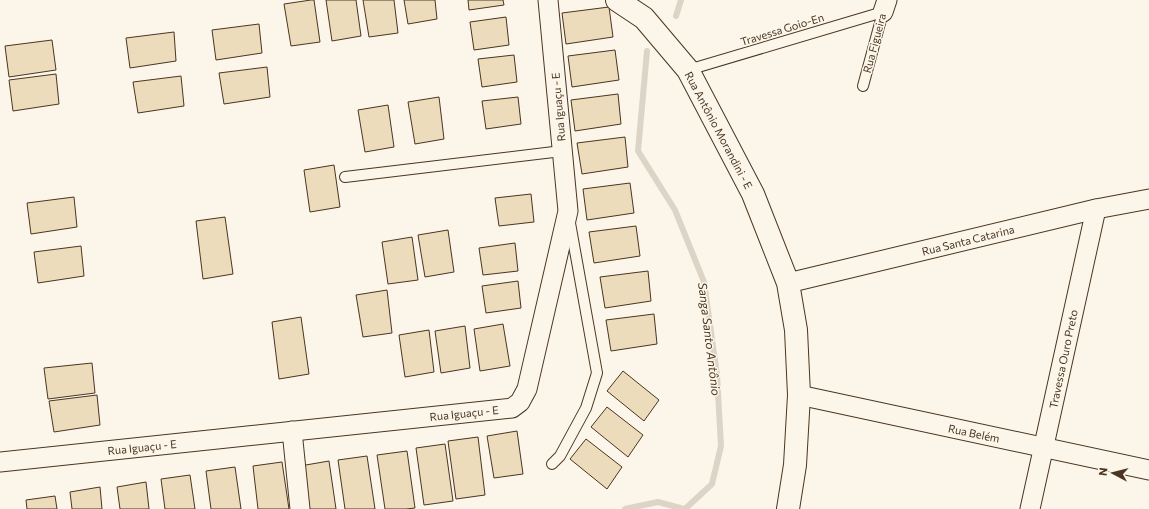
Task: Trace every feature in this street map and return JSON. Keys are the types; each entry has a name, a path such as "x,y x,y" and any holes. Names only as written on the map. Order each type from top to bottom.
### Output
{"street":[{"name":"Rua Iguaçu - E","path":"0,462 512,408 520,402 527,389 568,211 548,0"},
{"name":"Rua Antônio Morandini - E","path":"617,0 644,18 688,70 753,194 788,283 796,330 799,395 795,465 788,509"},
{"name":"Rua Santa Catarina","path":"788,283 1096,209 1149,199"},
{"name":"Travessa Ouro Preto","path":"1030,509 1096,209"},
{"name":"Rua Belém","path":"799,395 1149,470"},
{"path":"292,431 300,509"}],"lane":[{"name":"Travessa Goio-En","path":"688,70 884,6"},
{"name":"Rua Figueira","path":"862,86 884,6"},
{"path":"345,177 562,151"},
{"path":"552,464 560,456 586,408 597,373 568,211"}],"building":[{"path":"314,0 320,42 291,46 284,4"},
{"path":"326,0 356,0 361,36 332,41"},
{"path":"363,0 394,0 398,33 369,37"},
{"path":"404,0 435,0 437,19 408,24"},
{"path":"468,0 503,0 504,5 469,10"},
{"path":"609,7 613,37 566,44 562,13"},
{"path":"506,17 509,45 474,50 470,22"},
{"path":"259,24 262,53 216,60 212,30"},
{"path":"174,32 176,61 130,68 126,38"},
{"path":"52,40 56,70 9,77 5,46"},
{"path":"615,50 619,80 572,87 568,56"},
{"path":"514,55 517,82 482,87 478,59"},
{"path":"267,67 270,97 224,104 219,73"},
{"path":"56,74 59,104 13,111 9,80"},
{"path":"181,76 184,106 138,113 133,82"},
{"path":"618,94 621,124 575,131 571,100"},
{"path":"439,97 444,139 415,144 408,102"},
{"path":"518,97 521,124 486,129 482,101"},
{"path":"388,105 394,147 365,152 358,110"},
{"path":"625,137 628,167 582,174 577,143"},
{"path":"334,165 340,207 310,212 304,170"},
{"path":"630,183 634,213 587,220 583,189"},
{"path":"531,194 534,222 499,226 495,198"},
{"path":"74,197 77,227 31,234 27,203"},
{"path":"225,217 233,274 203,279 196,221"},
{"path":"636,226 640,256 594,263 589,232"},
{"path":"448,230 454,272 425,277 418,235"},
{"path":"412,237 418,280 388,284 382,242"},
{"path":"515,243 518,271 483,275 479,248"},
{"path":"81,246 84,276 38,283 34,252"},
{"path":"648,271 651,301 605,308 600,277"},
{"path":"518,281 521,308 486,313 482,286"},
{"path":"387,290 392,333 363,337 356,295"},
{"path":"654,314 657,344 611,351 606,320"},
{"path":"301,317 309,374 279,379 272,322"},
{"path":"503,324 510,366 480,371 474,329"},
{"path":"465,326 470,368 441,373 435,331"},
{"path":"429,330 434,372 405,377 399,335"},
{"path":"92,363 95,393 48,399 44,368"},
{"path":"623,371 659,400 644,421 607,391"},
{"path":"97,395 100,425 54,432 49,401"},
{"path":"607,407 643,435 628,457 591,427"},
{"path":"517,431 523,474 494,478 487,436"},
{"path":"478,437 485,495 456,499 448,441"},
{"path":"586,439 622,467 607,489 570,459"},
{"path":"445,444 453,501 424,505 416,448"},
{"path":"407,451 415,508 385,509 377,455"},
{"path":"367,456 375,509 345,509 338,460"},
{"path":"329,461 336,509 306,509 300,466"},
{"path":"282,462 289,509 258,509 253,466"},
{"path":"235,467 241,509 211,509 206,471"},
{"path":"190,475 195,509 165,509 161,479"},
{"path":"146,482 149,509 120,509 117,487"},
{"path":"100,487 102,509 72,509 70,492"},
{"path":"55,496 57,509 27,509 26,500"}],"waterway":[{"name":"Sanga Santo Antônio","path":"676,16 681,0"},
{"name":"Sanga Santo Antônio","path":"647,51 638,151 675,210 704,282 717,375 721,446 712,484 685,509"},
{"name":"Sanga Santo Antônio","path":"625,509 658,502 684,509"}]}
